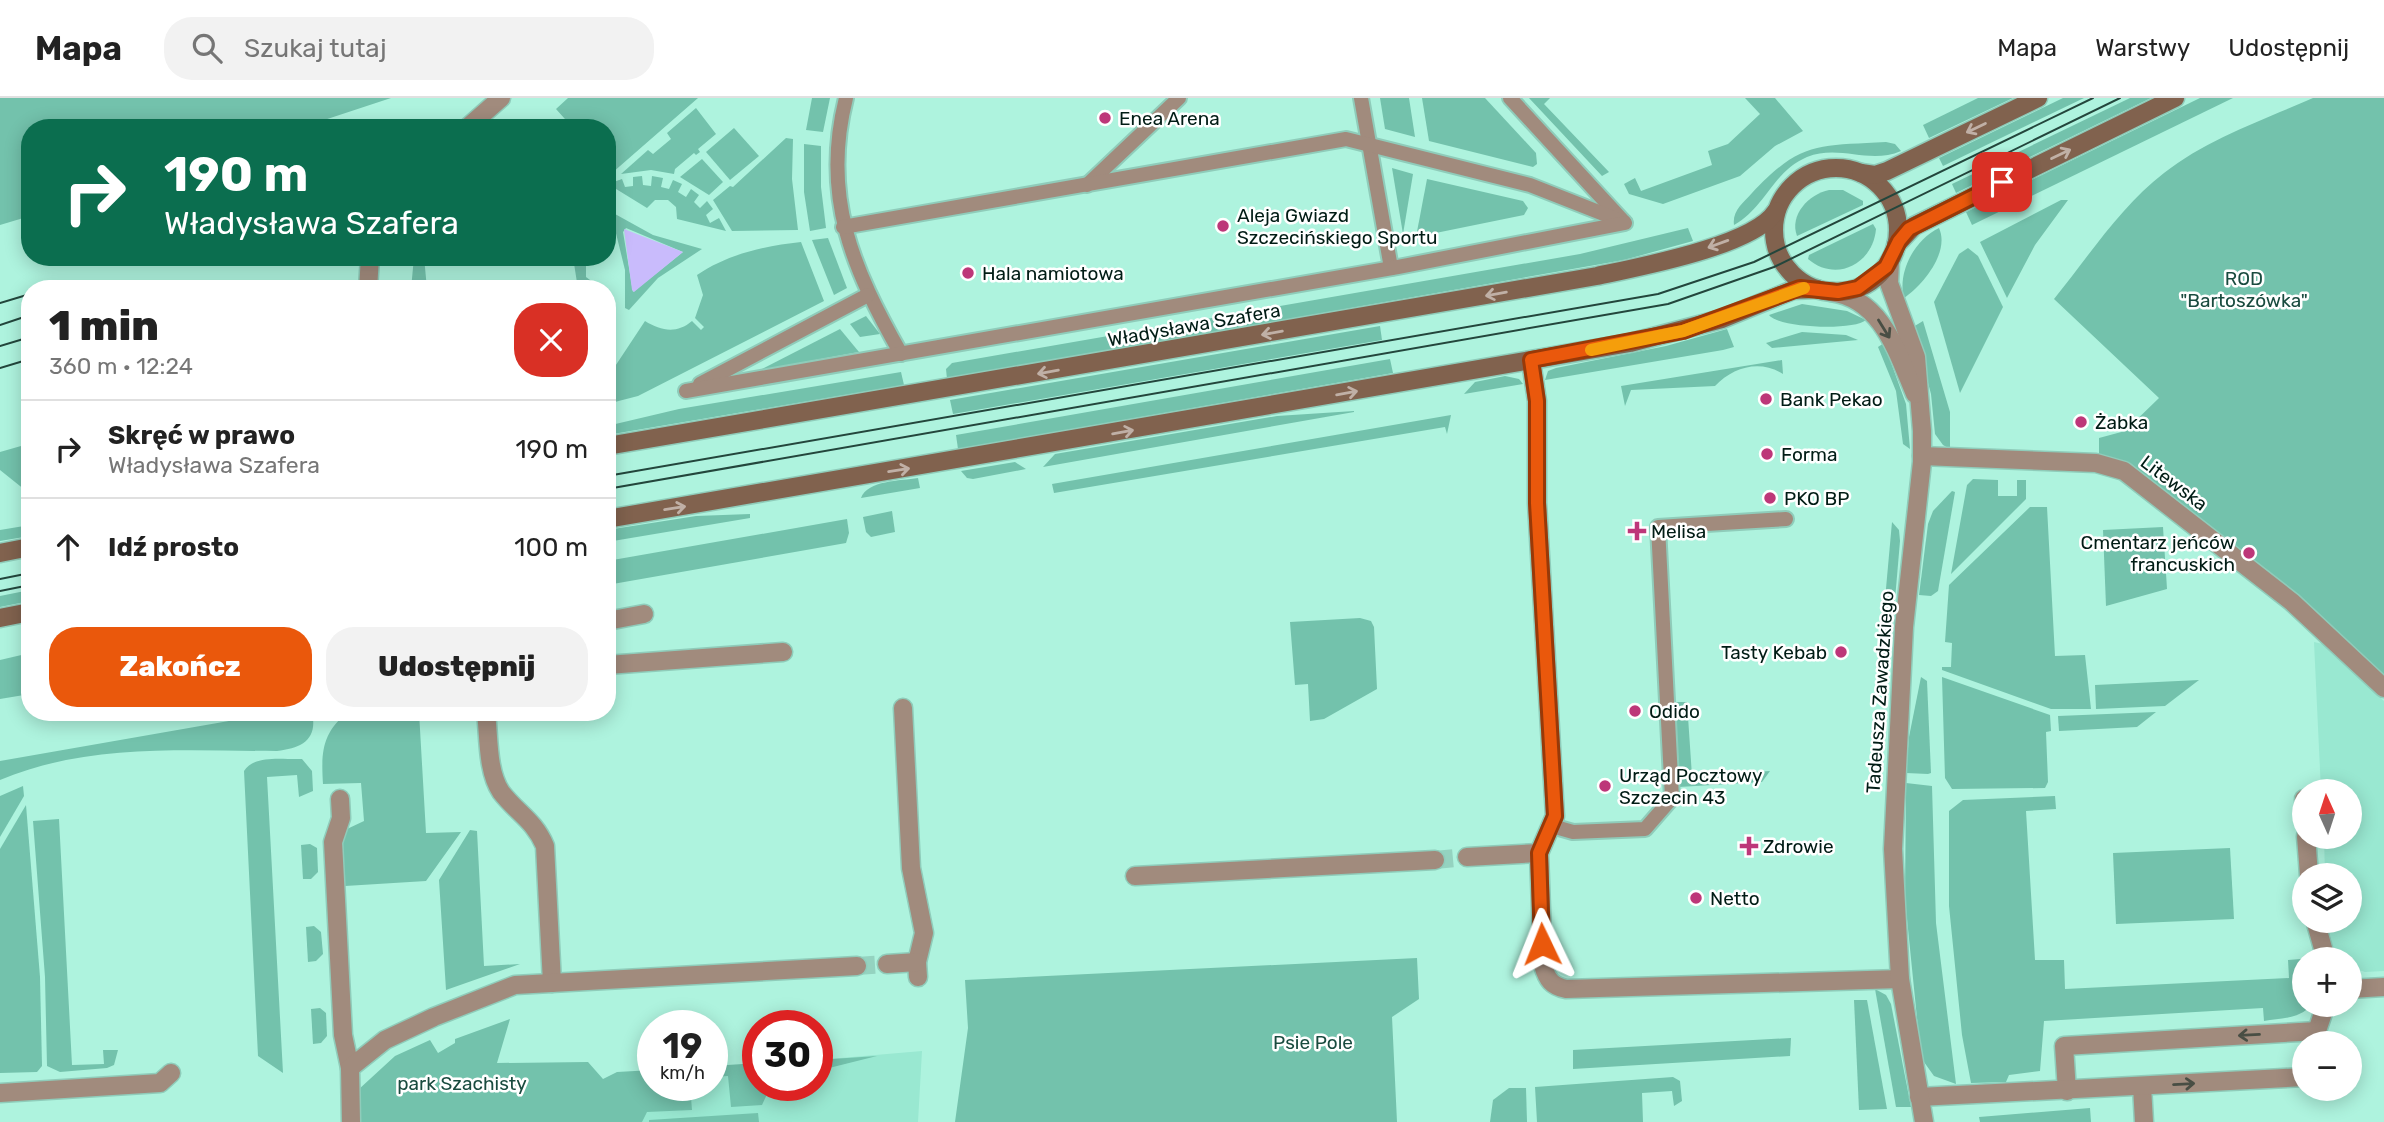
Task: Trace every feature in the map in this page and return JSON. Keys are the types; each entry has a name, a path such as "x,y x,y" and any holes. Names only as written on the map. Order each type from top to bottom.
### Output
{"main road":[{"path":"1824,291 1798,280 1781,259 1774,239 1776,211 1790,188 1813,172 1841,168 1875,175 1887,172 2038,98"},
{"path":"616,517 1531,360 1672,333 1722,319 1793,290 1852,290 1865,285 1914,226 2175,98"},
{"path":"1861,173 1878,185 1891,201 1898,221 1893,253"},
{"name":"Władysława Szafera","path":"616,444 1597,276 1650,265 1713,246 1758,228 1776,211"},
{"path":"0,552 21,548"},
{"path":"0,618 21,614"}],"street":[{"path":"477,119 501,98"},
{"path":"846,98 837,159 843,227 868,295 901,354"},
{"path":"1087,185 1180,98"},
{"path":"1361,98 1391,268"},
{"path":"1510,98 1625,223"},
{"path":"843,227 1346,139 1530,185 1625,223"},
{"path":"868,295 686,391 1391,268 1625,223"},
{"name":"Tadeusza Zawadzkiego","path":"1893,253 1889,283 1916,357 1922,456 1904,627 1894,778 1894,887 1900,979 1924,1122"},
{"name":"Tadeusza Zawadzkiego","path":"1824,291 1861,301 1879,319 1896,350 1920,410"},
{"path":"1531,360 1537,401 1537,503 1555,816 1539,853 1543,965 1554,986 1566,989 1900,979"},
{"name":"Litewska","path":"1922,456 2086,462 2124,471 2292,602 2384,688"},
{"path":"1552,826 1573,832 1645,829 1672,798 1658,527 1786,519"},
{"path":"616,619 644,614"},
{"path":"616,664 783,652"},
{"path":"887,964 918,969 924,933 911,868 903,708"},
{"path":"487,721 494,776 500,790 538,829 545,846 552,983"},
{"path":"340,799 341,818 333,842 343,1035 351,1068 351,1122"},
{"path":"1467,857 1539,853"},
{"path":"1135,876 1435,860"},
{"path":"351,1068 385,1040 514,985 857,966"},
{"path":"2362,988 2384,987"},
{"path":"2067,1091 2064,1046 2292,1038"},
{"path":"0,1093 160,1083 171,1073"},
{"path":"1919,1097 2292,1078"},
{"path":"2142,1086 2144,1122"}],"shaded area":[{"path":"624,229 683,252 634,292 632,290"},
{"path":"2314,642 2323,644 2384,701 2384,971 2362,971 2362,947 2333,947 2330,933 2362,933 2362,863 2325,863 2324,849 2362,849 2362,779 2320,779"},
{"path":"922,1051 918,1122 608,1122 637,1098 637,1101 728,1101 728,1075 742,1079 742,1101 833,1101 833,1059"}],"green space":[{"path":"0,98 391,98 327,119 21,119 21,219 0,225"},
{"path":"568,98 698,98 616,170 616,119 565,119 556,109"},
{"path":"812,98 830,98 823,132 806,130"},
{"path":"1380,98 1409,98 1415,137 1385,129"},
{"path":"1422,98 1485,98 1536,153 1537,164 1533,167 1429,141"},
{"path":"1529,98 1550,98 1544,104 1609,172 1602,176"},
{"path":"1745,98 1775,98 1803,131 1775,146 1740,176 1663,204 1629,194 1624,184 1635,178 1641,191 1712,165 1708,151 1728,144 1760,114"},
{"path":"1978,98 2013,98 1929,138 1923,125"},
{"path":"2063,98 2084,98 1943,166 1939,158"},
{"path":"2130,98 2151,98 1956,193 1952,184"},
{"path":"2200,98 2233,98 1972,225 1966,212"},
{"name":"ROD \"Bartoszówka\"","path":"2313,98 2384,98 2384,681 2099,458 2099,438 2125,431 2159,398 2054,299 2119,216 2164,173 2217,140"},
{"path":"696,108 716,134 698,149 700,152 696,155 694,153 675,169 674,174 651,170 621,174 648,150 653,154 671,139 667,133"},
{"path":"734,128 759,156 730,180 706,152"},
{"path":"786,138 793,139 792,179 798,230 732,231 713,200 730,186 733,187"},
{"path":"1886,142 1895,144 1901,151 1877,156 1819,154 1795,163 1785,171 1754,209 1734,225 1736,211 1742,204 1769,176 1798,155 1826,146"},
{"path":"804,144 821,146 821,187 826,228 810,231 804,192"},
{"path":"702,159 723,182 709,195 680,177"},
{"path":"1392,168 1413,174 1403,234"},
{"path":"642,176 643,185 651,186 652,176 663,178 661,187 669,189 673,180 682,184 678,192 686,197 691,189 699,195 694,202 700,208 707,201 713,209 706,215 710,223 719,218 726,231 677,219 676,207 668,200 655,200 647,208 616,189 616,181 622,179 625,187 633,186 633,177"},
{"path":"1427,179 1523,201 1528,208 1524,215 1416,237"},
{"path":"1829,190 1843,190 1863,201 1863,205 1797,236 1796,221 1802,207 1814,196"},
{"path":"2061,200 2068,200 2035,245 2007,298 1980,242"},
{"path":"616,215 653,235 702,249 658,278 629,310 625,308 625,270 616,233","holes":["626,228 683,252 633,292 623,232"]},
{"path":"1873,224 1876,229 1868,252 1851,266 1830,269 1808,259 1809,255"},
{"path":"1688,228 1693,241 1624,260 947,379 946,369 952,363 1580,254"},
{"path":"1939,228 1941,247 1933,267 1904,298 1903,278 1910,257 1922,240"},
{"path":"828,238 847,288 834,295 812,240"},
{"path":"801,242 824,301 638,396 616,402 616,365 645,321 669,330 681,328 692,321 701,330 704,327 695,318 703,295 697,275 747,252"},
{"path":"1968,248 1978,256 2003,307 1960,393 1934,302 1959,254"},
{"path":"413,266 425,266 426,280 412,280"},
{"path":"574,266 586,266 586,277 590,280 577,280"},
{"path":"1802,304 1847,311 1866,320 1832,327 1786,323 1769,315"},
{"path":"866,316 880,334 860,337 850,324"},
{"path":"1923,321 1950,412 1950,449 1943,445 1935,434 1931,394 1913,327"},
{"path":"1380,326 1382,340 953,414 950,400"},
{"path":"840,329 859,352 760,370"},
{"path":"1727,329 1734,347 1545,380 1548,371 1556,368 1666,346"},
{"path":"1802,332 1846,335 1858,340 1772,348 1766,343"},
{"path":"1884,343 1906,404 1910,449 1903,444 1896,391 1878,347"},
{"path":"1390,359 1393,373 958,449 956,435"},
{"path":"1782,360 1783,374 1774,369 1756,366 1738,370 1715,386 1631,390 1625,406 1621,386"},
{"path":"901,372 904,385 616,433 616,424 679,409"},
{"path":"1505,376 1519,379 1523,384 1464,394 1475,382"},
{"path":"1354,411 1043,467 1055,454 1277,416"},
{"path":"1451,415 1447,434 1445,427 1054,493 1052,484"},
{"path":"21,446 21,487 0,470 0,452"},
{"path":"1015,462 1026,469 973,479 967,478 961,471"},
{"path":"918,478 920,488 861,498 865,492 877,485"},
{"path":"1973,479 1998,480 1998,496 2017,496 2017,480 2026,480 2026,499 1951,574 1967,485"},
{"path":"1952,491 1955,492 1938,591 1931,596 1919,595 1928,524 1933,511"},
{"path":"2030,507 2047,507 2055,656 2085,655 2091,709 2051,709 1942,670 1942,667 1951,667 1952,643 1945,642 1949,585"},
{"path":"892,511 895,532 871,537 866,532 863,517"},
{"path":"750,514 750,518 616,540 616,529 696,516"},
{"path":"847,519 849,533 846,543 616,583 616,559"},
{"path":"1892,522 1899,530 1900,541 1890,658 1879,666"},
{"path":"21,526 21,538 0,541 0,530"},
{"path":"2163,527 2167,589 2106,606 2103,530"},
{"path":"21,592 21,603 0,607 0,596"},
{"path":"1360,618 1371,621 1374,627 1377,689 1324,719 1310,721 1308,684 1295,685 1290,622"},
{"path":"21,655 21,696 0,699 0,660"},
{"path":"1921,677 1927,681 1931,773 1928,774 1906,773 1909,737"},
{"path":"1942,677 2050,715 2051,731 2046,732 2048,782 2045,788 1952,789 1945,778"},
{"path":"2199,680 2165,706 2096,709 2095,685"},
{"path":"1674,702 1687,702 1692,776 1770,771 1762,782 1679,787"},
{"path":"2156,712 2137,727 2059,731 2058,716"},
{"path":"229,721 313,721 313,729 306,741 294,748 277,751 171,750 102,755 33,768 0,780 0,761"},
{"path":"338,721 420,721 426,833 461,832 426,881 345,886 342,844 347,829 364,821 361,783 323,784 323,753"},
{"path":"302,759 312,771 313,791 299,797 297,775 267,777 283,1073 258,1056 244,771 262,760"},
{"path":"1906,783 1932,786 1936,923 1956,1084 1934,1076 1924,1062 1919,1038 1905,899"},
{"path":"23,786 24,796 0,837 0,796"},
{"path":"2055,796 2056,809 2026,811 2035,960 2064,960 2065,989 2289,978 2288,960 2292,960 2292,1016 2264,1021 2263,1008 2044,1021 2040,1071 2009,1075 2006,1082 1971,1083 1962,1035 1949,906 1949,811 1963,800"},
{"path":"26,805 40,977 42,1066 37,1072 0,1073 0,849"},
{"path":"59,819 72,1065 104,1064 103,1050 118,1050 114,1065 107,1068 60,1072 47,1066 45,977 33,821"},
{"path":"470,830 477,831 484,966 520,964 446,990 439,880"},
{"path":"310,844 317,848 318,872 311,879 303,879 301,845"},
{"path":"2230,848 2234,919 2116,924 2113,853"},
{"path":"314,926 321,932 323,954 316,961 308,962 306,927"},
{"name":"Psie Pole","path":"1417,958 1419,999 1392,1017 1397,1122 955,1122 968,1028 965,980"},
{"path":"1875,989 1886,995 1891,1004 1911,1107 1896,1107"},
{"path":"1854,1000 1867,1000 1887,1109 1859,1110"},
{"path":"320,1008 326,1013 327,1036 321,1043 313,1044 311,1009"},
{"name":"park Szachisty","path":"510,1019 497,1063 588,1062 603,1079 617,1072 637,1071 637,1101 691,1101 692,1110 647,1112 642,1122 360,1122 358,1090 395,1056 430,1040 438,1053 455,1043 455,1039"},
{"path":"1791,1038 1790,1056 1573,1069 1573,1050"},
{"path":"877,1056 833,1067 833,1059"},
{"path":"742,1064 742,1101 764,1101 762,1105 731,1107 728,1065"},
{"path":"1673,1077 1680,1081 1682,1101 1674,1106 1672,1091 1642,1093 1643,1122 1537,1122 1535,1087"},
{"path":"1509,1088 1526,1088 1527,1122 1490,1122 1493,1100"},
{"path":"2090,1108 2091,1122 1980,1122 1979,1117"},
{"path":"758,1113 759,1122 649,1122 649,1120"}],"tunnel":[{"path":"1435,860 1467,857"},
{"path":"857,966 887,964"}],"tram line":[{"path":"616,474 1658,294 1754,262 2093,98"},
{"path":"616,487 1668,304 1774,267 2120,98"},
{"path":"0,303 21,297"},
{"path":"0,325 21,318"},
{"path":"0,346 21,340"},
{"path":"0,368 21,362"},
{"path":"0,579 21,575"},
{"path":"0,591 21,587"}],"slow traffic":[{"path":"1591,350 1683,331 1804,288"}],"place":[{"name":"Enea Arena","path":"1105,118"},
{"name":"Aleja Gwiazd Szczecińskiego Sportu","path":"1223,226"},
{"name":"Hala namiotowa","path":"968,273"},
{"name":"Bank Pekao","path":"1766,399"},
{"name":"Żabka","path":"2081,422"},
{"name":"Forma","path":"1767,454"},
{"name":"PKO BP","path":"1770,498"},
{"name":"Melisa","path":"1637,531"},
{"name":"Cmentarz jeńców francuskich","path":"2249,553"},
{"name":"Tasty Kebab","path":"1841,652"},
{"name":"Odido","path":"1635,711"},
{"name":"Urząd Pocztowy Szczecin 43","path":"1605,786"},
{"name":"Zdrowie","path":"1749,846"},
{"name":"Netto","path":"1696,898"}],"route":[{"path":"1542,944 1539,853 1555,816 1537,503 1537,401 1531,360 1683,331 1755,307 1800,288 1831,292 1858,288 1871,282 1886,267 1903,234 1909,229 2002,182"}]}
